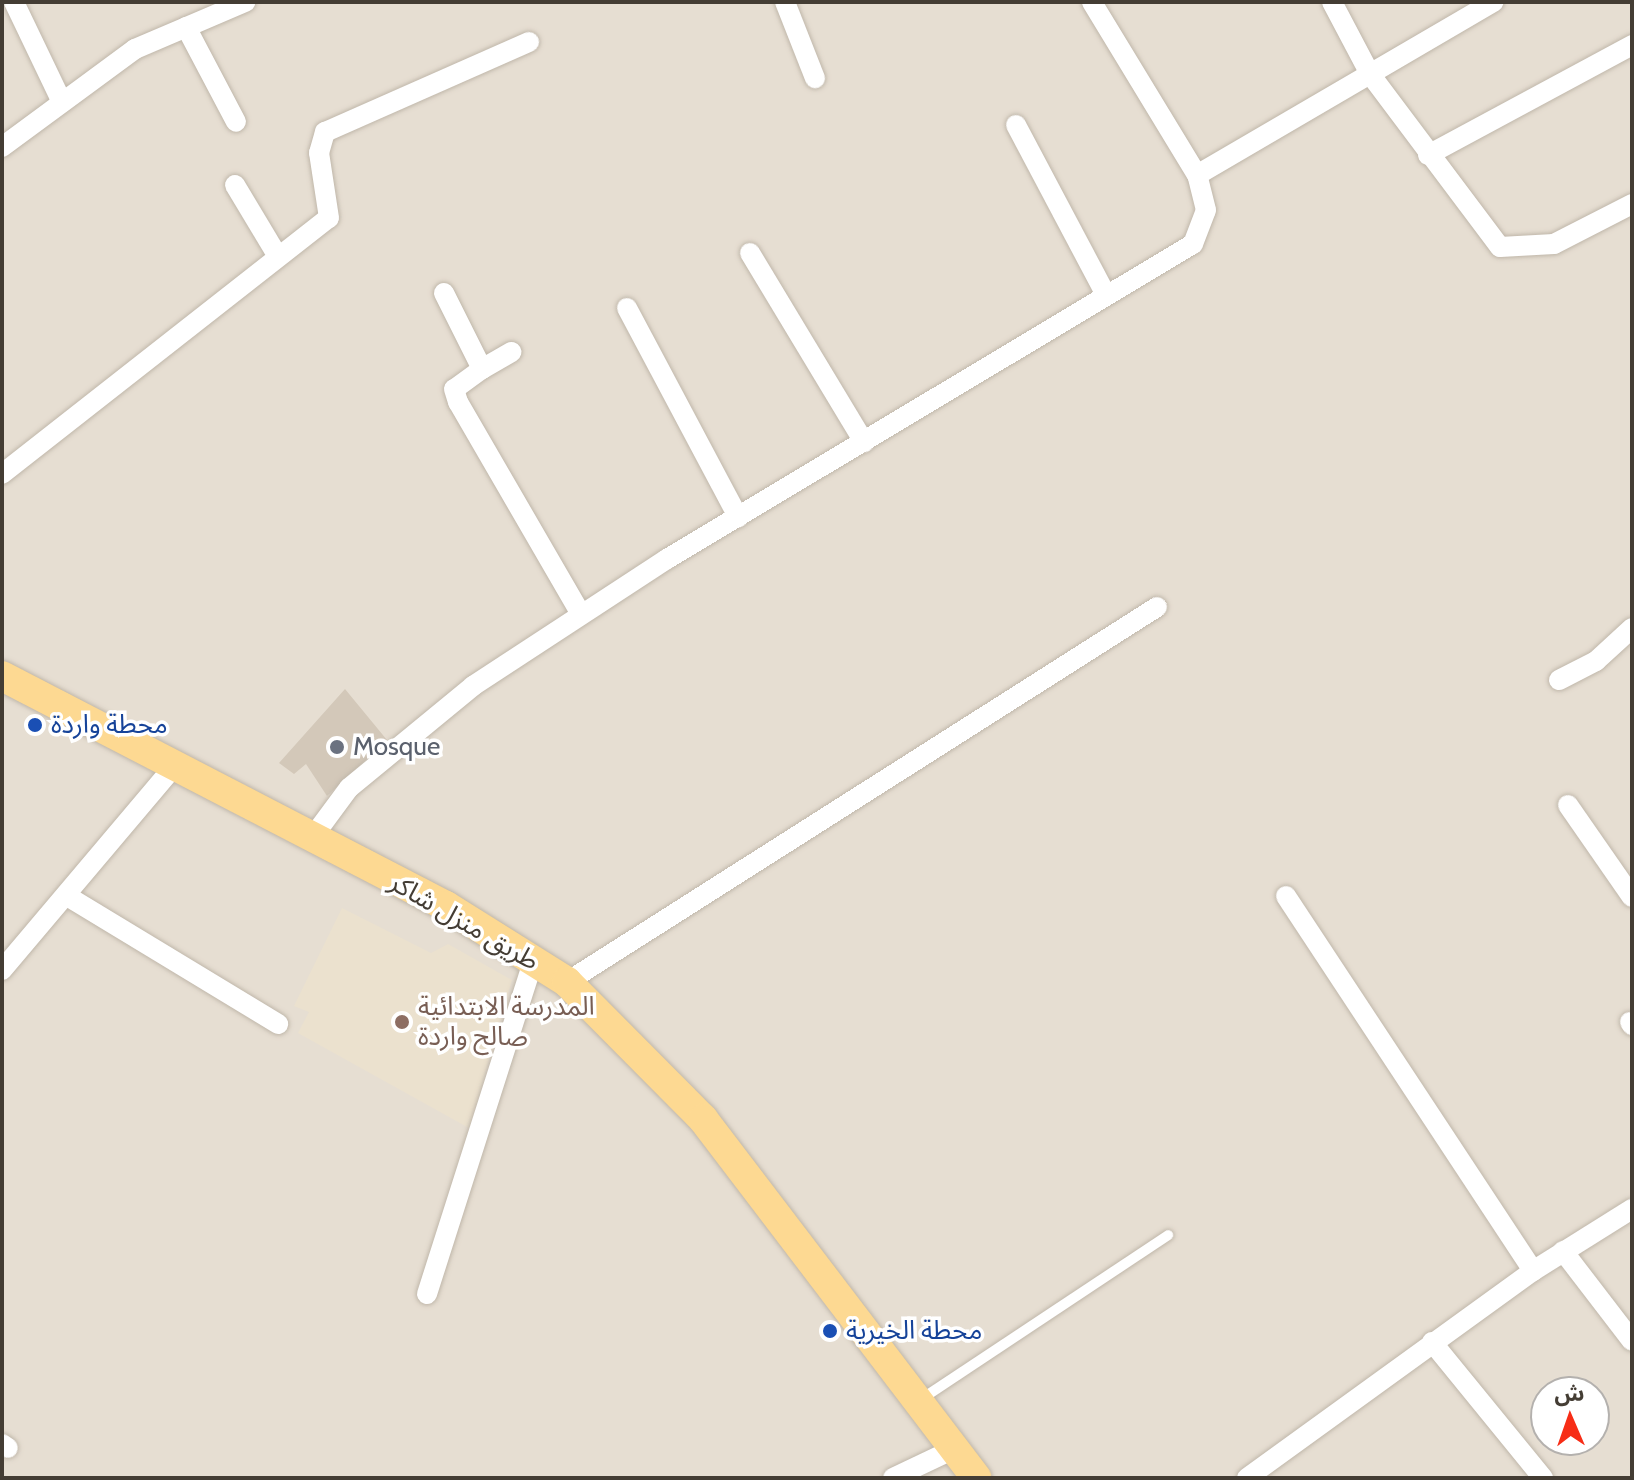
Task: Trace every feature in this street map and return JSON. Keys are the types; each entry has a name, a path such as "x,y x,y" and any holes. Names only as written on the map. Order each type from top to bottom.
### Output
{"main road":[{"name":"طريق منزل شاكر","path":"2,676 312,838 567,982 703,1119 976,1478"}],"street":[{"path":"14,2 61,100"},
{"path":"2,147 61,100 135,49 245,2"},
{"path":"785,2 815,78"},
{"path":"312,838 349,788 396,748 581,614 1193,244 1206,210 1197,175 1092,2"},
{"path":"1332,2 1370,74 1500,247 1554,244 1632,204"},
{"path":"1197,175 1486,3"},
{"path":"186,27 236,122"},
{"path":"2,474 277,255 329,218 319,153 325,132 529,42"},
{"path":"1428,155 1632,45"},
{"path":"1016,125 1106,295"},
{"path":"235,185 277,255"},
{"path":"750,253 864,442"},
{"path":"444,293 482,369"},
{"path":"627,308 738,517"},
{"path":"512,352 454,389 458,402 581,614"},
{"path":"567,982 1157,607"},
{"path":"1559,680 1596,661 1632,628"},
{"path":"2,970 175,765"},
{"path":"1568,805 1632,897"},
{"path":"67,896 278,1024"},
{"path":"1286,896 1533,1271"},
{"path":"427,1294 533,961"},
{"path":"1247,1478 1533,1271 1632,1209"},
{"path":"1563,1251 1632,1341"},
{"path":"1432,1342 1543,1478"},
{"path":"893,1478 954,1449"}],"lane":[{"path":"918,1401 1168,1235"}],"shaded area":[{"path":"2,2 1632,2 1632,1478 2,1478"},
{"name":"المدرسة الابتدائية صالح واردة","path":"342,908 431,953 448,944 512,980 469,1128 298,1033 309,1012 294,1006"}],"building":[{"path":"345,689 387,740 327,796 306,764 294,774 279,763"}],"place":[{"name":"محطة واردة","path":"35,725"},
{"name":"Mosque","path":"337,747"},
{"name":"المدرسة الابتدائية صالح واردة","path":"402,1022"},
{"name":"محطة الخيرية","path":"830,1331"}]}
